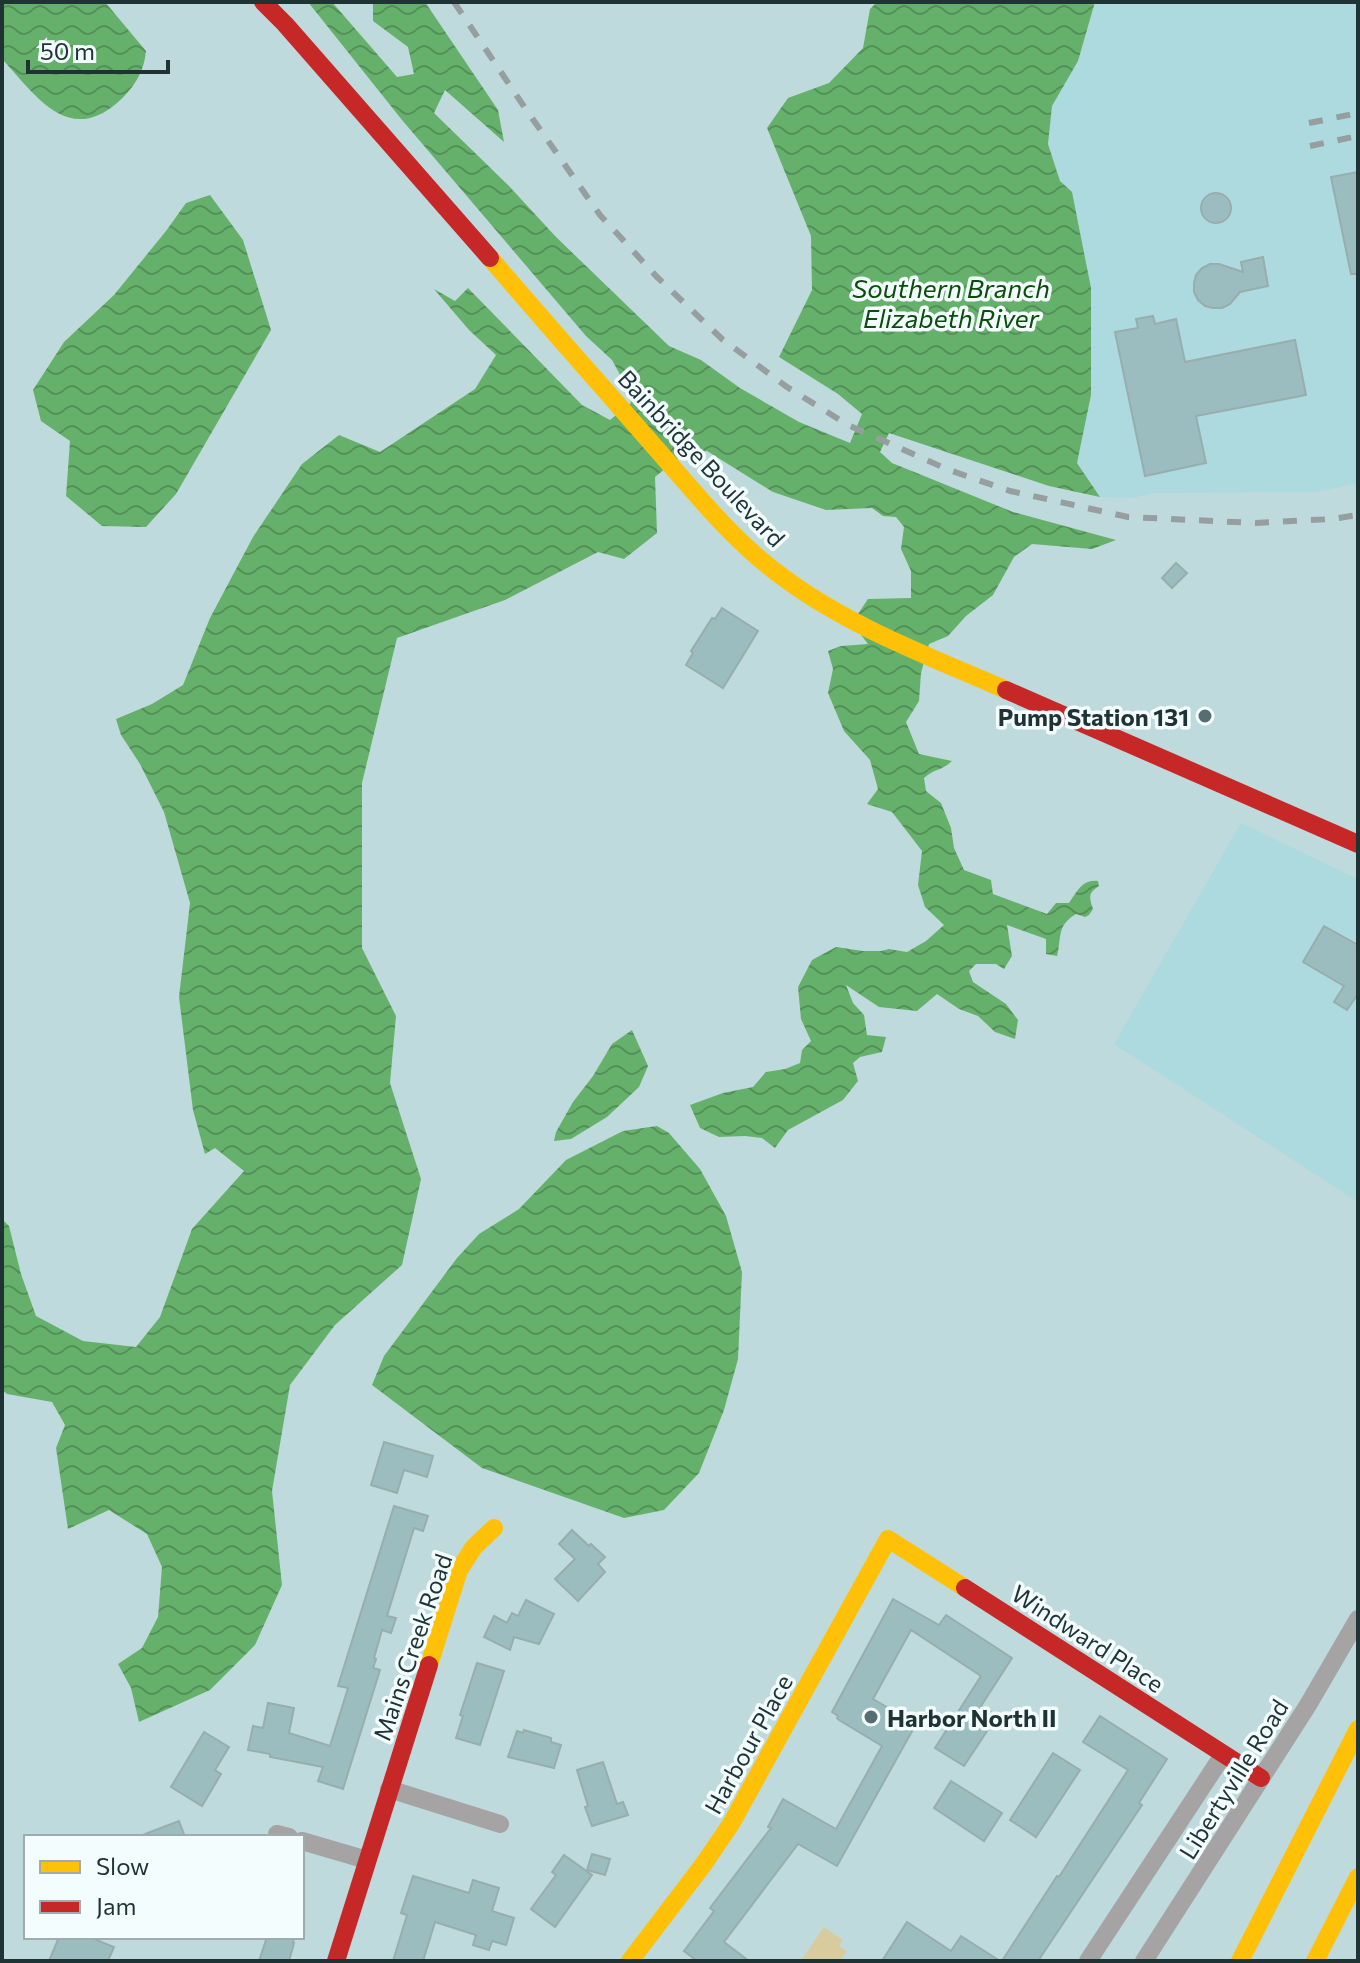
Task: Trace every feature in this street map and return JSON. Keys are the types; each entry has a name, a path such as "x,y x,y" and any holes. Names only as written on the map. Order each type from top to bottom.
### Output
{"main road":[{"name":"Bainbridge Boulevard","path":"263,2 671,465 764,563 830,608 887,638 1358,844"},
{"name":"Mains Creek Road","path":"336,1961 459,1570 477,1542 494,1528"},
{"name":"Windward Place","path":"888,1539 1261,1778"},
{"name":"Harbour Place","path":"630,1961 731,1824 888,1539"},
{"path":"1240,1961 1358,1729"},
{"path":"1315,1961 1358,1877"}],"street":[{"name":"Libertyville Road","path":"1144,1961 1308,1705 1358,1619"},
{"path":"1088,1961 1223,1755"},
{"path":"389,1789 500,1824"},
{"path":"304,1842 367,1860"}],"shaded area":[{"path":"1095,2 1358,2 1358,484 1314,492 1154,493 1133,498 1100,497 1077,463 1091,395 1072,193 1060,181 1048,144 1052,106 1078,61"},
{"path":"1241,823 1358,879 1358,1202 1114,1044"},
{"path":"824,1927 843,1940 839,1946 847,1951 840,1961 805,1961 802,1959"}],"water":[{"path":"2,2 105,2 146,51 137,80 117,103 99,115 82,119 67,117 53,110 2,59"},
{"name":"Southern Branch Elizabeth River","path":"308,2 332,2 397,77 414,74 408,47 373,21 373,2 425,2 498,110 504,142 445,90 434,113 669,346 701,360 740,388 799,422 850,443 862,414 838,394 779,357 812,290 811,236 767,128 788,98 829,83 863,48 870,9 877,2 1095,2 1078,61 1052,106 1048,144 1060,181 1072,192 1091,288 1091,395 1077,463 1100,497 1049,486 889,433 880,452 892,463 1013,512 1116,540 1092,549 1032,544 1014,557 993,595 966,616 948,636 929,644 921,673 919,701 906,722 919,754 952,761 924,778 926,791 941,803 964,870 991,880 993,894 1047,914 1056,903 1069,903 1080,887 1088,882 1098,881 1099,886 1091,893 1093,909 1089,915 1076,914 1065,923 1057,956 1046,954 1046,939 1007,925 1012,956 1004,969 996,964 976,964 969,971 973,982 1006,1004 1018,1020 1015,1039 995,1032 978,1016 959,1009 937,994 917,1011 879,1007 846,985 853,1003 864,1015 867,1035 886,1037 882,1052 860,1057 853,1063 858,1081 843,1100 788,1130 775,1148 762,1138 719,1137 700,1128 690,1105 723,1093 753,1087 766,1072 800,1063 802,1050 811,1041 801,1019 798,987 812,960 836,947 907,952 944,925 925,907 918,885 922,851 892,812 867,804 878,789 870,760 844,731 828,693 833,669 828,651 841,646 868,644 852,623 868,599 911,598 911,571 901,549 904,527 896,517 883,516 872,508 826,510 773,492 707,451 683,454 655,477 657,533 624,559 598,552 505,600 397,638 362,783 362,948 396,1016 390,1083 421,1179 402,1265 335,1325 290,1385 272,1491 282,1585 255,1645 210,1690 139,1722 131,1688 118,1664 142,1648 158,1617 162,1567 147,1534 109,1510 68,1529 56,1448 65,1425 52,1402 7,1394 2,1390 2,1219 9,1226 36,1316 83,1341 136,1347 160,1317 192,1229 244,1171 215,1148 205,1154 193,1110 179,997 190,903 164,812 140,764 121,735 116,719 152,704 183,685 210,618 253,537 302,464 339,435 380,452 475,389 496,355 469,330 434,289 455,301 468,288 582,405 610,420 631,403 612,360 586,336 402,120"},
{"path":"210,195 243,240 271,330 176,494 146,527 102,526 66,496 70,441 41,421 33,390 64,342 114,295 186,203"},
{"path":"632,1030 648,1066 639,1087 607,1117 571,1139 554,1141 573,1102 612,1044"},
{"path":"657,1126 669,1133 700,1169 726,1216 742,1272 738,1359 724,1410 699,1473 664,1510 624,1518 482,1468 372,1385 384,1356 457,1258 479,1234 519,1209 566,1160 623,1131"}],"building":[{"path":"1358,172 1358,274 1351,274 1331,177"},
{"path":"1216,193 1227,197 1231,208 1227,219 1216,223 1205,219 1201,208 1205,197"},
{"path":"1263,257 1268,286 1240,292 1222,308 1205,306 1198,300 1194,283 1202,268 1219,264 1243,272 1241,262"},
{"path":"1153,316 1155,324 1176,319 1185,362 1295,340 1306,395 1196,416 1206,463 1145,476 1115,332 1138,328 1136,319"},
{"path":"1176,563 1187,573 1172,588 1162,578"},
{"path":"722,608 758,631 723,688 686,665 693,653 691,651"},
{"path":"1324,926 1358,945 1358,994 1347,1010 1334,1002 1344,986 1303,962"},
{"path":"384,1442 433,1456 427,1477 404,1470 397,1493 371,1485"},
{"path":"394,1506 428,1516 423,1531 414,1528 387,1616 396,1618 391,1633 382,1630 373,1668 380,1670 343,1789 318,1781 323,1767 248,1750 253,1726 263,1728 268,1703 294,1708 289,1733 330,1746 348,1688 338,1686"},
{"path":"572,1530 605,1557 598,1564 605,1572 578,1601 555,1579 575,1559 559,1544"},
{"path":"893,1599 939,1625 946,1615 1012,1658 981,1706 997,1716 964,1766 935,1748 981,1676 911,1630 873,1699 916,1724 837,1866 798,1844 724,1942 749,1961 697,1961 684,1951 714,1911 710,1908 771,1828 768,1827 783,1799 836,1829 882,1746 839,1720 832,1712"},
{"path":"526,1600 554,1614 539,1644 514,1637 510,1650 484,1637 494,1616 507,1623 512,1613 518,1616"},
{"path":"477,1663 504,1671 480,1745 456,1738"},
{"path":"1100,1716 1167,1759 1139,1803 1142,1805 1038,1961 1002,1961 1128,1770 1083,1742"},
{"path":"524,1730 551,1738 551,1742 561,1745 554,1768 508,1757 517,1731 523,1733"},
{"path":"204,1732 229,1747 215,1770 221,1774 202,1806 171,1787"},
{"path":"1053,1753 1080,1770 1036,1837 1010,1820"},
{"path":"603,1762 617,1804 623,1802 628,1815 592,1826 577,1770"},
{"path":"951,1781 1002,1813 984,1841 934,1808"},
{"path":"179,1821 184,1835 143,1835"},
{"path":"592,1854 610,1859 605,1875 587,1870"},
{"path":"564,1855 592,1875 555,1927 531,1909 556,1875 552,1872"},
{"path":"413,1876 469,1893 473,1880 499,1888 492,1911 514,1918 506,1945 492,1941 489,1950 473,1945 476,1935 435,1922 423,1961 393,1961 407,1915 401,1913"},
{"path":"907,1922 951,1951 961,1936 1000,1961 882,1961"},
{"path":"58,1939 94,1939 114,1947 108,1961 49,1961"},
{"path":"266,1939 294,1939 289,1961 259,1961"}],"railway":[{"path":"454,2 600,215 656,276 722,339 787,387 848,425 949,470 1010,491 1128,517 1256,523 1358,515"},
{"path":"1309,123 1358,113"},
{"path":"1310,146 1358,136"}],"traffic: slow":[{"path":"490,258 698,496 762,561 806,593 861,625 1006,690"},
{"path":"429,1665 459,1570 474,1547 494,1528"},
{"path":"630,1961 731,1824 888,1539 965,1588"},
{"path":"1240,1961 1358,1729"},
{"path":"1315,1961 1358,1877"}],"traffic: jam":[{"path":"263,2 490,258"},
{"path":"1006,690 1358,844"},
{"path":"965,1588 1261,1778"},
{"path":"336,1961 429,1665"}],"place":[{"name":"Pump Station 131","path":"1205,716"},
{"name":"Harbor North II","path":"871,1717"}]}
